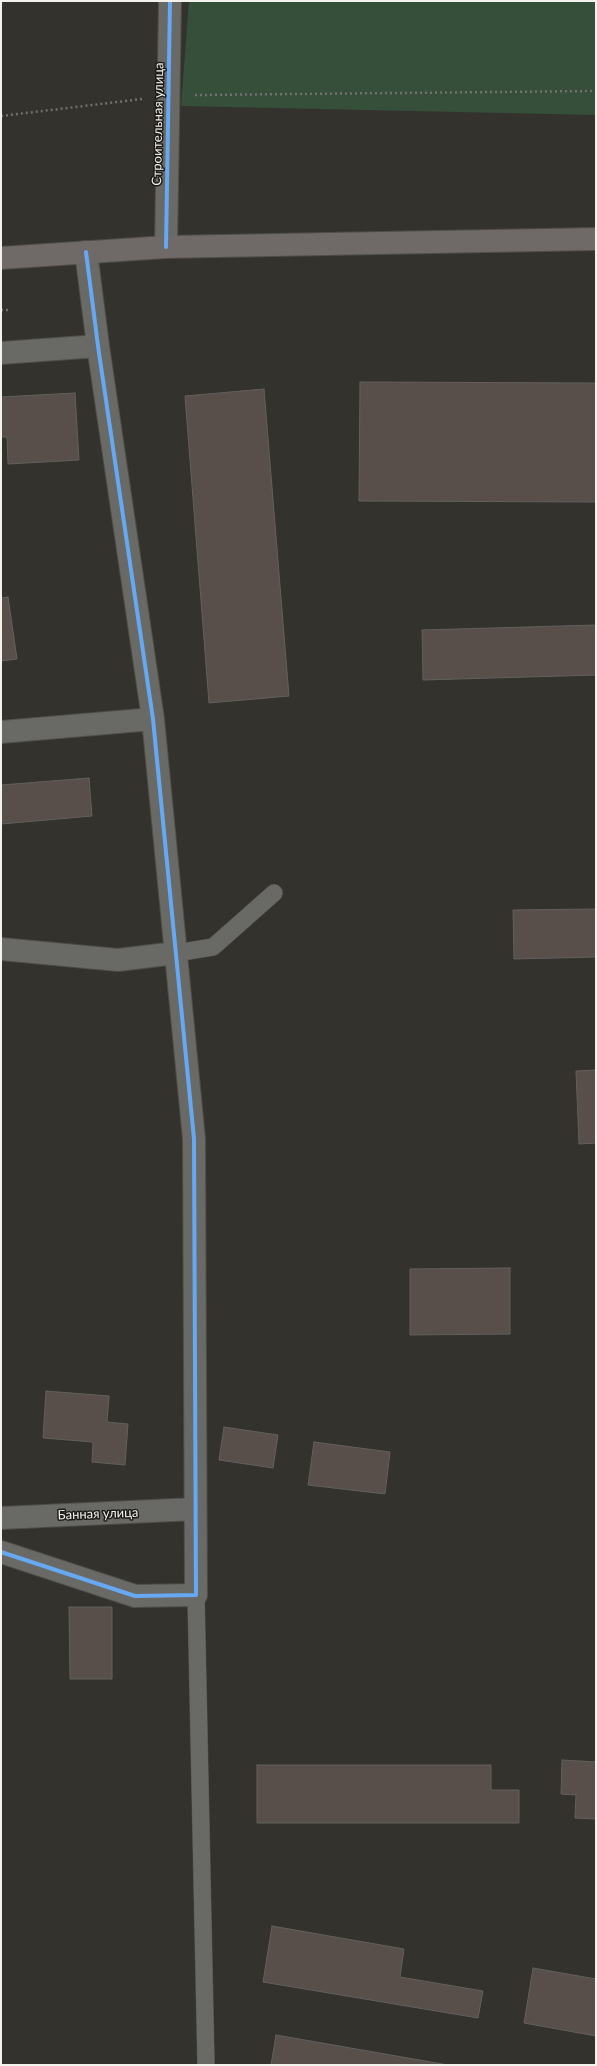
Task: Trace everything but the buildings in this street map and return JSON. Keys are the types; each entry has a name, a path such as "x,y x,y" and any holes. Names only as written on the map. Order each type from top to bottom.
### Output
{"main road":[{"path":"1,258 166,247 596,239"}],"street":[{"name":"Строительная улица","path":"166,247 170,1"},
{"path":"1,1552 135,1596 196,1595 194,1139 153,719 98,346 86,252"},
{"path":"1,353 98,346"},
{"path":"1,732 153,719"},
{"path":"1,949 118,960 176,953"},
{"name":"Банная улица","path":"1,1518 195,1509"}],"lane":[{"path":"176,953 213,947 274,893"},
{"path":"196,1595 206,2065"}],"path":[{"path":"1,116 169,96 596,91"},
{"path":"1,310 9,310"}],"green space":[{"path":"189,1 596,1 596,115 181,106"}],"cycle path":[{"path":"166,247 170,1"},
{"path":"1,1552 135,1596 196,1595 194,1139 153,719 98,346 86,252"}]}
